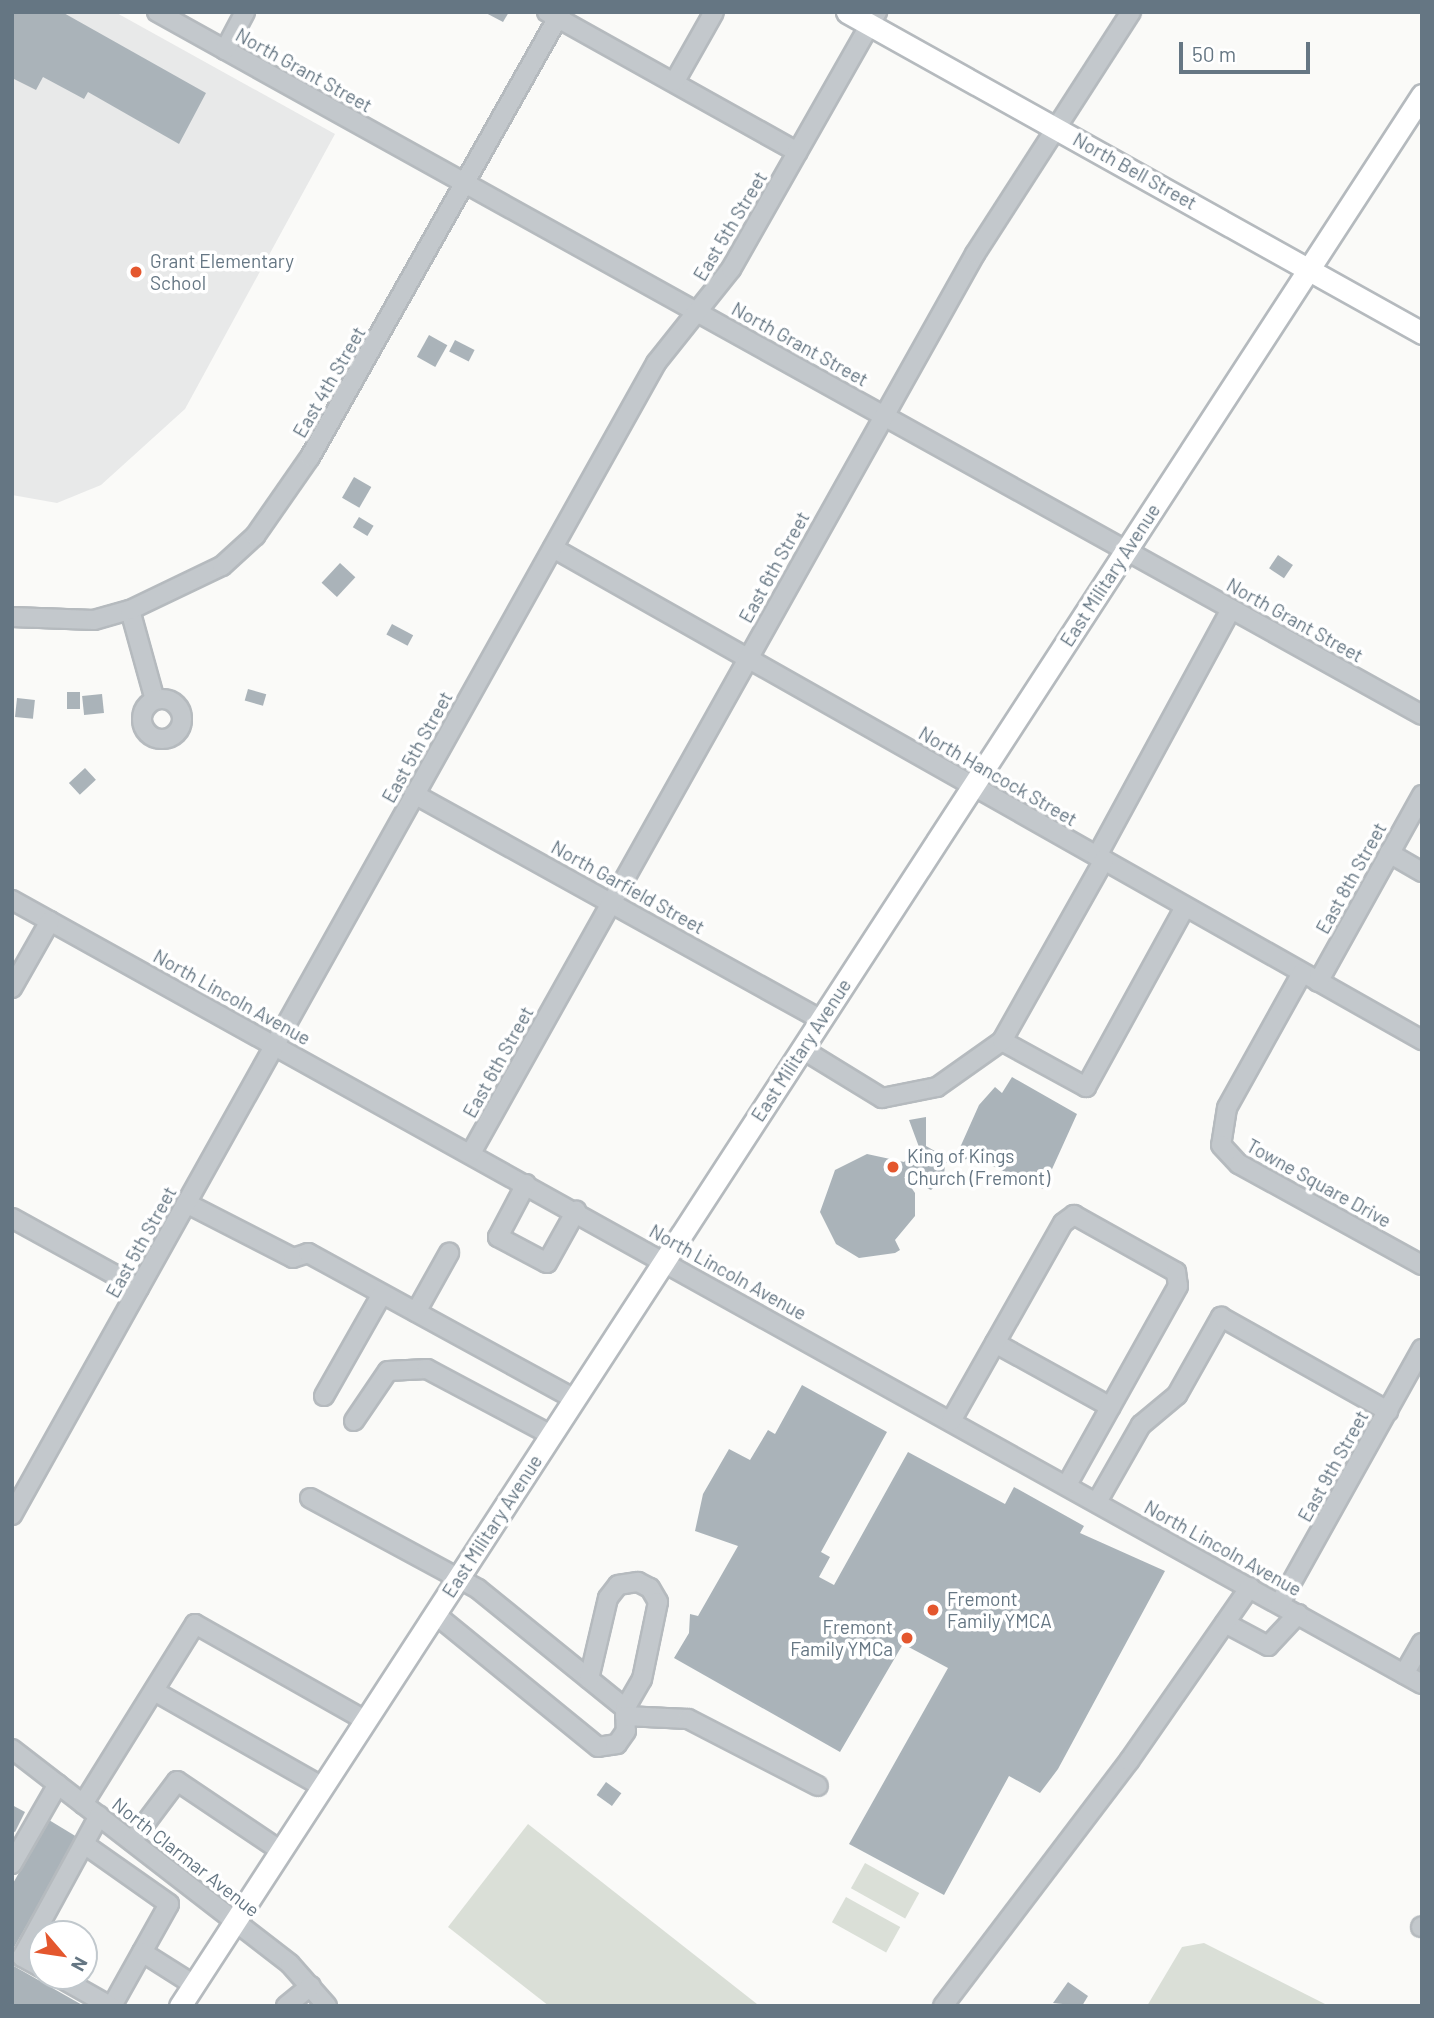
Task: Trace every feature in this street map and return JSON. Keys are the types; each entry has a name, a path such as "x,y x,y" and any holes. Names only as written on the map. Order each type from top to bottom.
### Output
{"main road":[{"name":"North Bell Street","path":"847,12 874,19 1057,127 1422,333"},
{"name":"East Military Avenue","path":"180,2006 1422,95"}],"street":[{"name":"North Grant Street","path":"157,12 1422,715"},
{"path":"225,50 245,12"},
{"path":"675,81 714,12"},
{"name":"East 6th Street","path":"471,1153 987,233 1131,12"},
{"path":"555,14 798,152"},
{"name":"East 4th Street","path":"12,617 94,620 130,610 222,566 255,536 310,457 466,185 555,14"},
{"name":"East 5th Street","path":"12,1515 656,363 699,312 798,152 874,19"},
{"name":"North Hancock Street","path":"552,548 1422,1040"},
{"path":"802,1049 882,1098 899,1097 937,1087 1002,1041 1231,609"},
{"path":"130,610 155,701"},
{"name":"North Garfield Street","path":"414,794 612,901 821,1020"},
{"name":"East 8th Street","path":"1310,978 1389,853 1422,794"},
{"path":"1389,853 1422,872"},
{"name":"North Lincoln Avenue","path":"12,900 665,1260 1422,1684"},
{"path":"1002,1041 1086,1087 1185,906"},
{"path":"12,988 50,921"},
{"name":"Towne Square Drive","path":"1310,978 1227,1108 1221,1146 1239,1164 1422,1265"},
{"path":"526,1184 498,1237 547,1263 576,1211"},
{"path":"186,1203 293,1258 308,1253 575,1399"},
{"path":"951,1421 1063,1223 1074,1215 1175,1272 1178,1286 1067,1485"},
{"path":"12,1218 139,1288"},
{"path":"416,1312 449,1253"},
{"path":"324,1396 382,1294"},
{"path":"1097,1502 1141,1425 1177,1395 1221,1317 1388,1411"},
{"path":"995,1343 1111,1407"},
{"name":"East 9th Street","path":"1280,1603 1421,1350"},
{"path":"354,1421 388,1371 427,1369 551,1435"},
{"path":"310,1498 458,1579 589,1679 625,1712 688,1719 818,1786"},
{"path":"435,1614 598,1747 617,1744 626,1731 625,1712 642,1679 658,1602 650,1588 618,1585 608,1598 589,1679"},
{"path":"943,2006 1250,1587"},
{"path":"1225,1623 1268,1646 1298,1614"},
{"path":"83,1804 195,1624 365,1720"},
{"path":"1404,1674 1422,1643"},
{"path":"154,1691 323,1787"},
{"name":"North Clarmar Avenue","path":"12,1749 236,1921 311,1986 327,2006"},
{"path":"132,1841 177,1781 281,1851"},
{"path":"12,1864 58,1784"},
{"path":"42,1920 99,1816"},
{"path":"82,1990 111,2006 169,1904 84,1844"},
{"path":"28,1946 22,1957 28,1960"},
{"path":"142,1952 194,1984"},
{"path":"286,2006 311,1986"}],"shaded area":[{"name":"Grant Elementary School","path":"12,12 115,12 335,134 185,409 101,485 57,503 12,495"},
{"path":"528,1824 757,2004 549,2006 448,1927"},
{"path":"865,1863 919,1893 905,1918 851,1888"},
{"path":"846,1897 900,1927 886,1952 832,1922"},
{"path":"1204,1943 1329,2006 1147,2006 1182,1947"}],"building":[{"path":"12,12 62,12 206,93 179,144 88,92 84,99 43,77 36,90 12,78"},
{"path":"484,12 509,12 503,22"},
{"path":"429,335 447,345 435,367 417,357"},
{"path":"455,340 475,350 469,362 449,352"},
{"path":"354,477 371,487 359,508 342,498"},
{"path":"359,517 374,526 367,536 353,527"},
{"path":"1278,555 1293,565 1284,578 1269,568"},
{"path":"340,563 355,577 337,597 322,583"},
{"path":"392,624 413,635 408,646 386,635"},
{"path":"248,689 266,694 263,706 245,701"},
{"path":"67,692 80,692 80,709 67,709"},
{"path":"102,694 104,713 84,715 82,696"},
{"path":"17,698 35,700 33,719 15,717"},
{"path":"85,768 96,780 80,795 69,783"},
{"name":"King of Kings Church (Fremont)","path":"1012,1077 1077,1114 1043,1189 977,1159 973,1147 967,1159 945,1163 944,1177 931,1190 904,1177 915,1193 915,1216 895,1240 900,1250 859,1258 836,1244 820,1212 835,1170 867,1154 904,1162 919,1147 909,1120 926,1117 926,1146 942,1155 958,1152 979,1105 995,1087 1002,1093"},
{"name":"Fremont Family YMCa","path":"802,1385 887,1432 821,1552 830,1557 819,1577 834,1585 908,1452 1005,1504 1014,1487 1084,1526 1080,1533 1165,1571 1058,1769 1040,1793 1009,1776 944,1895 849,1844 948,1668 903,1644 840,1752 674,1658 689,1633 690,1614 698,1616 738,1546 695,1531 703,1494 729,1449 750,1460 768,1430 775,1434"},
{"path":"606,1782 621,1793 612,1806 597,1795"},
{"path":"12,1805 25,1812 15,1832 12,1831"},
{"path":"49,1820 77,1837 12,1951 12,1885"},
{"path":"12,1965 28,1974 28,1990 56,1990 84,2006 12,2006"},
{"path":"1068,1982 1088,1996 1082,2006 1053,2003"}],"place":[{"name":"Grant Elementary School","path":"136,272"},
{"name":"King of Kings Church (Fremont)","path":"893,1167"},
{"name":"Fremont Family YMCA","path":"933,1610"},
{"name":"Fremont Family YMCa","path":"907,1638"}]}
